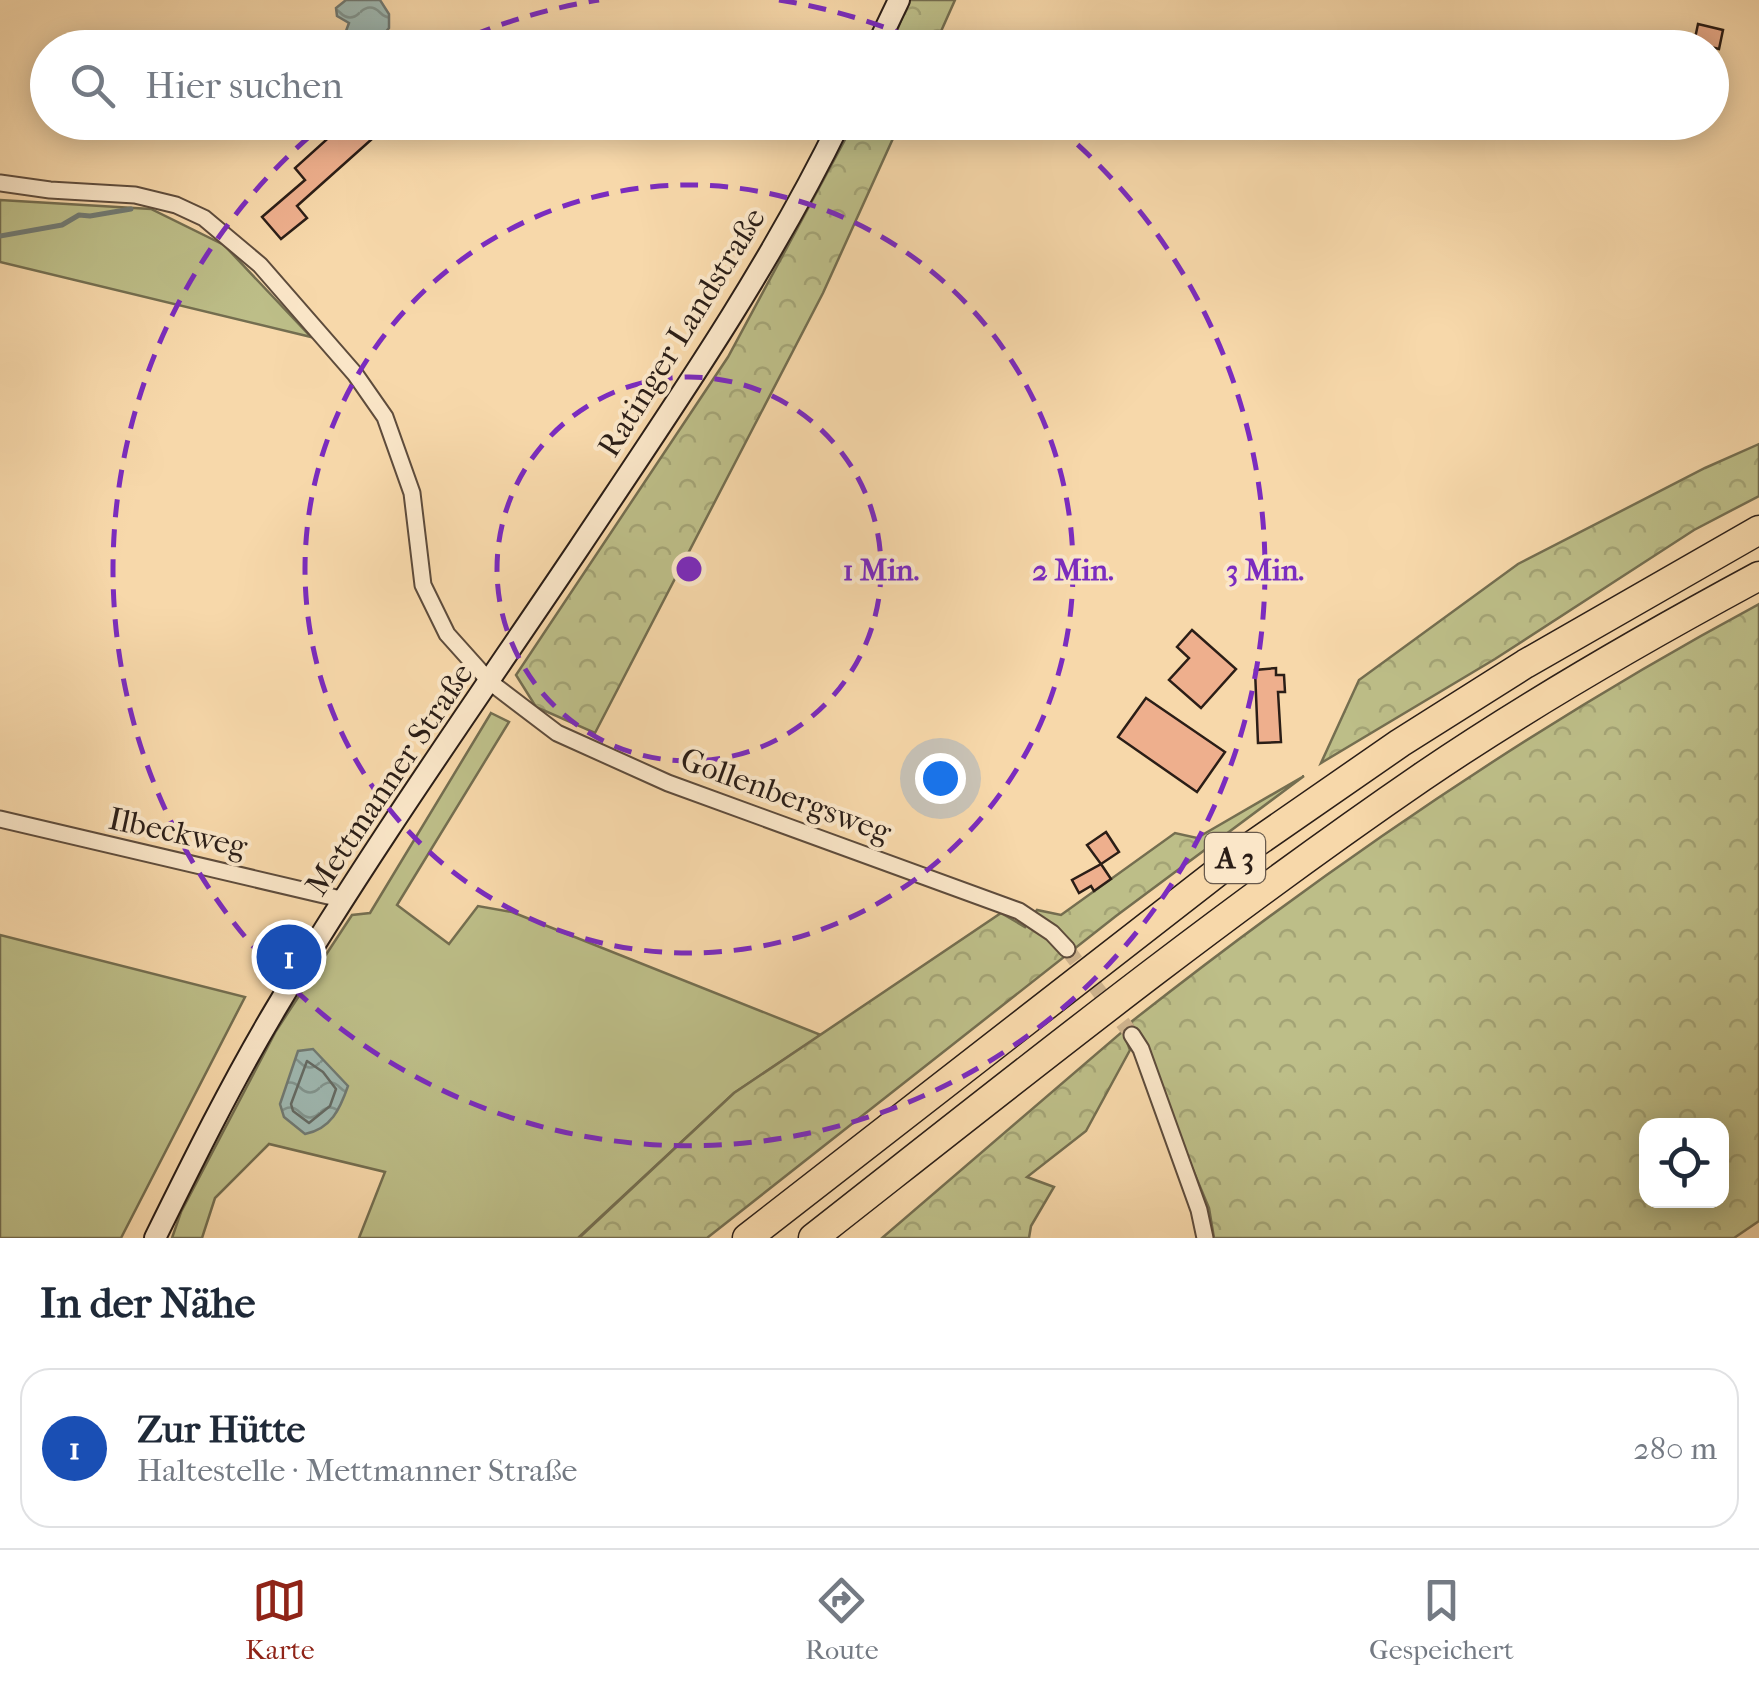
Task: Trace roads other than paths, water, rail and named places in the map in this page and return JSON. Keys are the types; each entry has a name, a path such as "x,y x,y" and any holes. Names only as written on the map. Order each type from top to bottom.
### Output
{"highway":[{"name":"A 3","path":"747,1238 1262,838 1400,743 1525,664 1759,530"},
{"name":"A 3","path":"813,1238 1070,1037 1424,776 1640,642 1759,576"}],"main road":[{"path":"884,30 898,0"},
{"name":"Ratinger Landstraße","path":"565,568 760,268 830,140"},
{"name":"Mettmanner Straße","path":"156,1238 274,1012 565,568"}],"street":[{"name":"Gollenbergsweg","path":"0,183 135,195 176,205 204,218 260,265 292,298 386,417 412,492 423,585 447,634 490,682 557,733 668,783 1019,912 1052,933 1067,949"},
{"name":"Ilbeckweg","path":"0,819 344,900"},
{"path":"1132,1035 1199,1210 1205,1238"}],"water":[{"path":"346,0 380,0 389,14 389,28 346,30 349,23 337,16 336,8"},
{"path":"313,1049 348,1086 333,1117 322,1128 305,1134 284,1117 280,1104 298,1051"}],"waterway":[{"path":"0,236 62,225 79,215 131,209"}],"tunnel":[{"path":"1067,949 1132,1035"}],"place":[{"name":"Zur Hütte","path":"289,957"}]}
